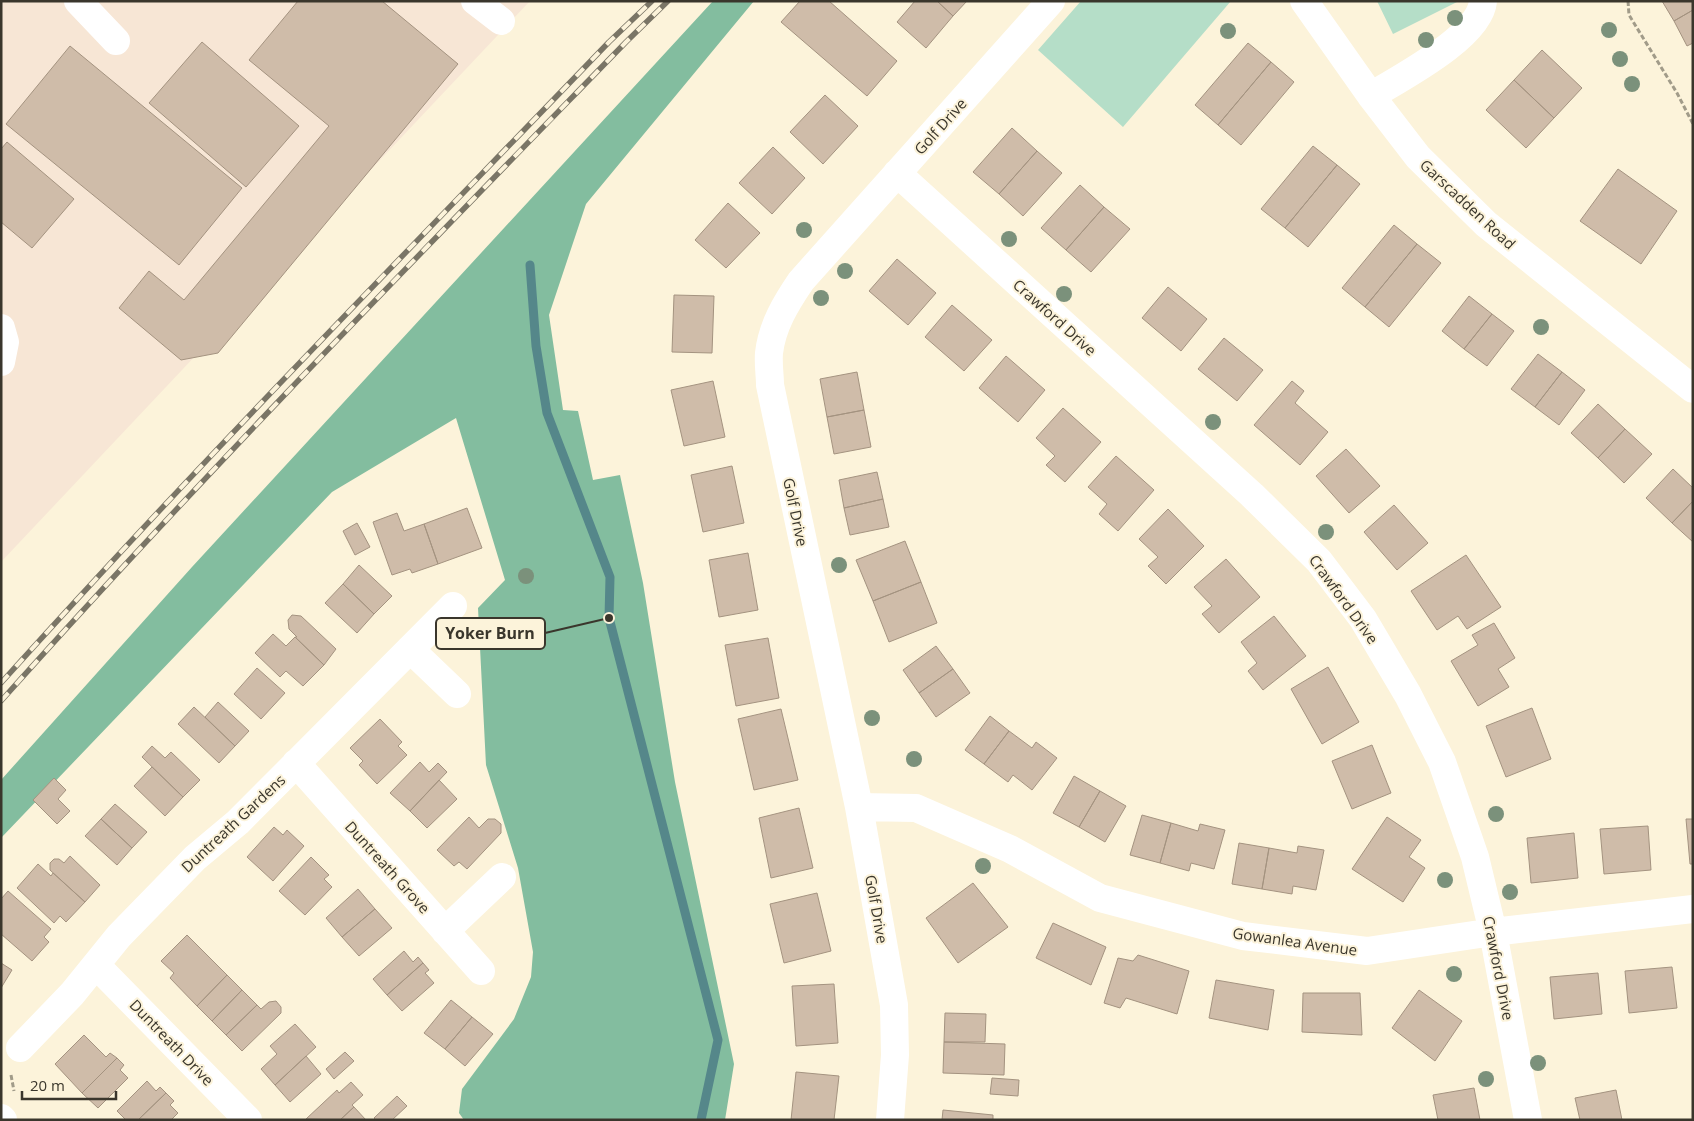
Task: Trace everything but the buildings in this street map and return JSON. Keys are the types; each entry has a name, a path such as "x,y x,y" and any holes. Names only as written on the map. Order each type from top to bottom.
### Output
{"street":[{"path":"78,1 116,41"},
{"path":"475,1 501,21"},
{"name":"Golf Drive","path":"890,1120 895,1055 894,1005 859,807 774,409 770,385 769,353 776,324 784,306 801,281 1052,1"},
{"name":"Garscadden Road","path":"1304,1 1371,96 1418,157 1486,224 1693,389"},
{"path":"1371,96 1454,44 1473,24 1483,1"},
{"name":"Crawford Drive","path":"897,173 1252,494 1319,561 1368,627 1408,695 1442,762 1475,857 1493,932 1528,1120"},
{"path":"1,328 5,342 1,362"},
{"name":"Duntreath Gardens","path":"20,1048 72,994 119,936 195,858 238,822 453,606"},
{"path":"410,649 457,694"},
{"name":"Duntreath Grove","path":"296,763 481,971"},
{"name":"Gowanlea Avenue","path":"859,807 916,808 1010,849 1100,898 1243,936 1367,950 1493,932 1693,909"},
{"path":"445,931 502,877"},
{"name":"Duntreath Drive","path":"96,965 248,1120"}],"path":[{"path":"1628,1 1629,15 1677,93 1693,124"}],"shaded area":[{"path":"1,1 530,1 1,562"}],"green space":[{"path":"713,1 754,1 586,204 549,315 563,410 578,411 593,480 620,475 643,583 675,782 734,1064 725,1120 464,1120 459,1113 462,1089 514,1019 531,977 533,952 518,868 486,765 478,608 505,580 456,418 332,492 1,838 1,780 192,567"},
{"path":"1081,1 1231,1 1123,127 1038,50"},
{"path":"1377,1 1459,1 1393,34"}],"waterway":[{"path":"530,265 536,346 547,413 610,577 609,618 718,1040 701,1120"}],"railway":[{"path":"1,683 150,520 302,360 609,42 652,1"},
{"path":"1,701 154,533 310,368 668,1"}],"place":[{"name":"Yoker Burn","path":"609,618"}]}
